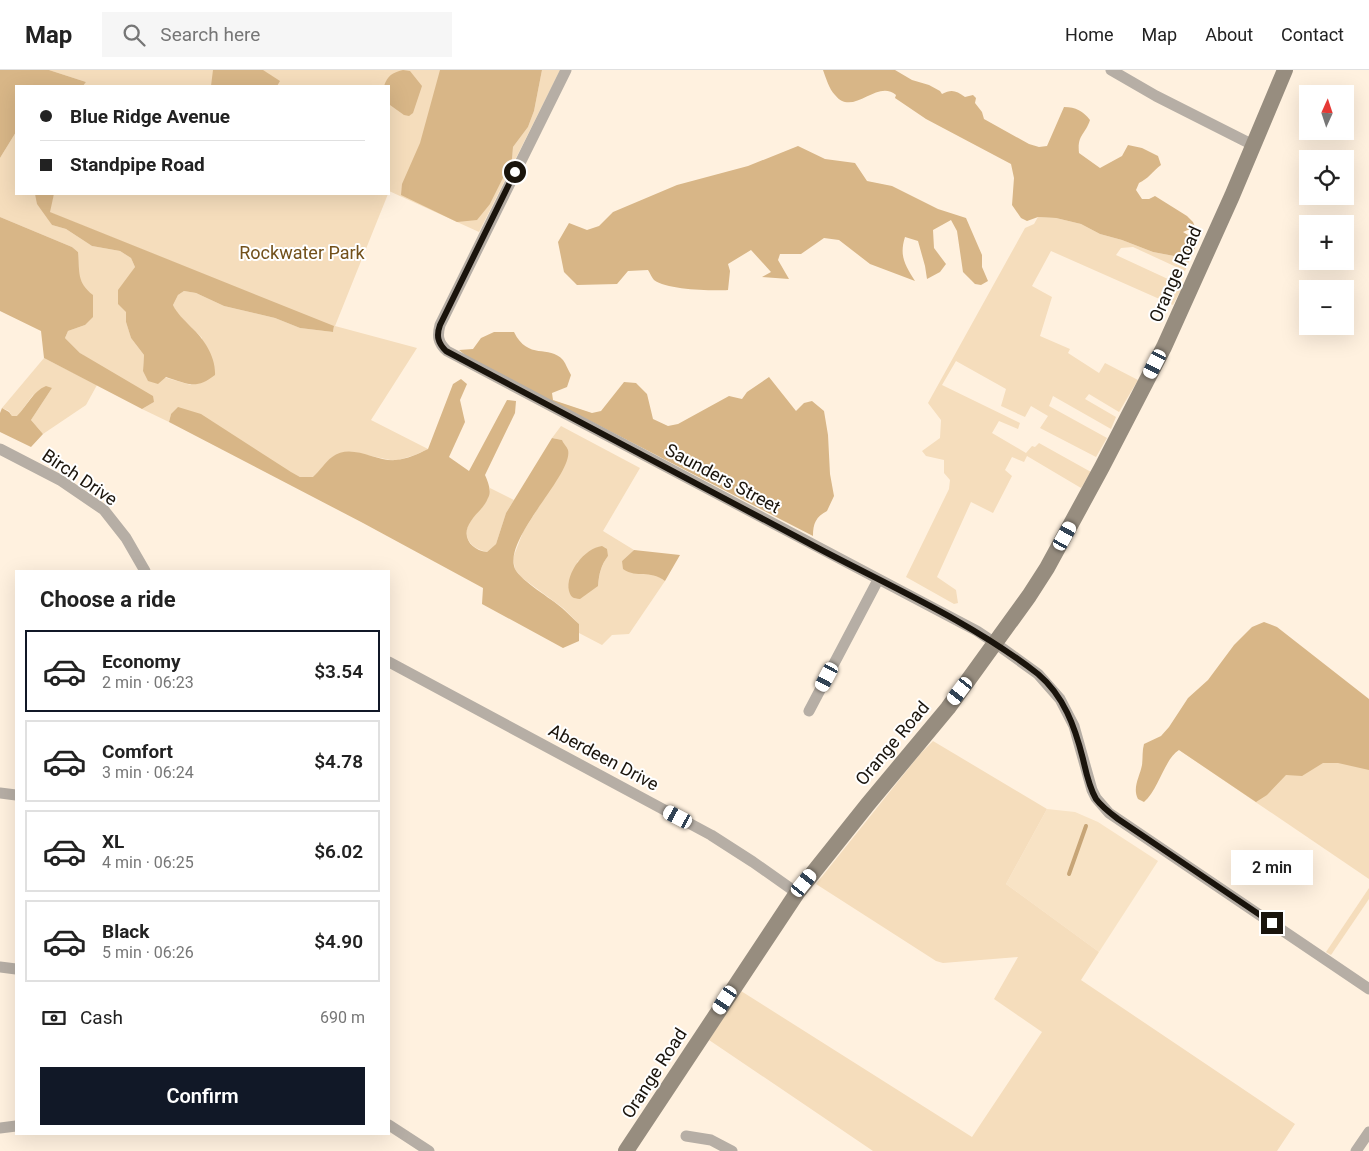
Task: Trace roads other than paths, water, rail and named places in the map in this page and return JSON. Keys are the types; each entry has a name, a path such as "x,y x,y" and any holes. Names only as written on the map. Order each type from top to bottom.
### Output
{"main road":[{"name":"Orange Road","path":"626,1151 778,920 868,804 948,708 1046,568 1102,467 1164,347 1285,70"}],"street":[{"name":"Saunders Street","path":"566,70 440,325 438,340 446,351 977,631 995,643 1038,674 1060,699 1074,726 1092,790 1096,798 1109,812 1369,989"},
{"path":"1111,70 1156,96 1253,145"},
{"name":"Birch Drive","path":"0,449 60,480 104,510 123,533 144,570"},
{"path":"809,710 878,580"},
{"name":"Aberdeen Drive","path":"390,663 710,835 753,862 797,894"},
{"path":"0,794 15,795"},
{"path":"0,967 15,969"},
{"path":"0,1128 15,1126"},
{"path":"390,1126 422,1149"},
{"path":"1356,1151 1369,1132"},
{"path":"686,1136 711,1140 732,1151"}],"waterway":[{"path":"1069,874 1086,826"}],"park label":[{"name":"Rockwater Park","path":"302,252"}]}
